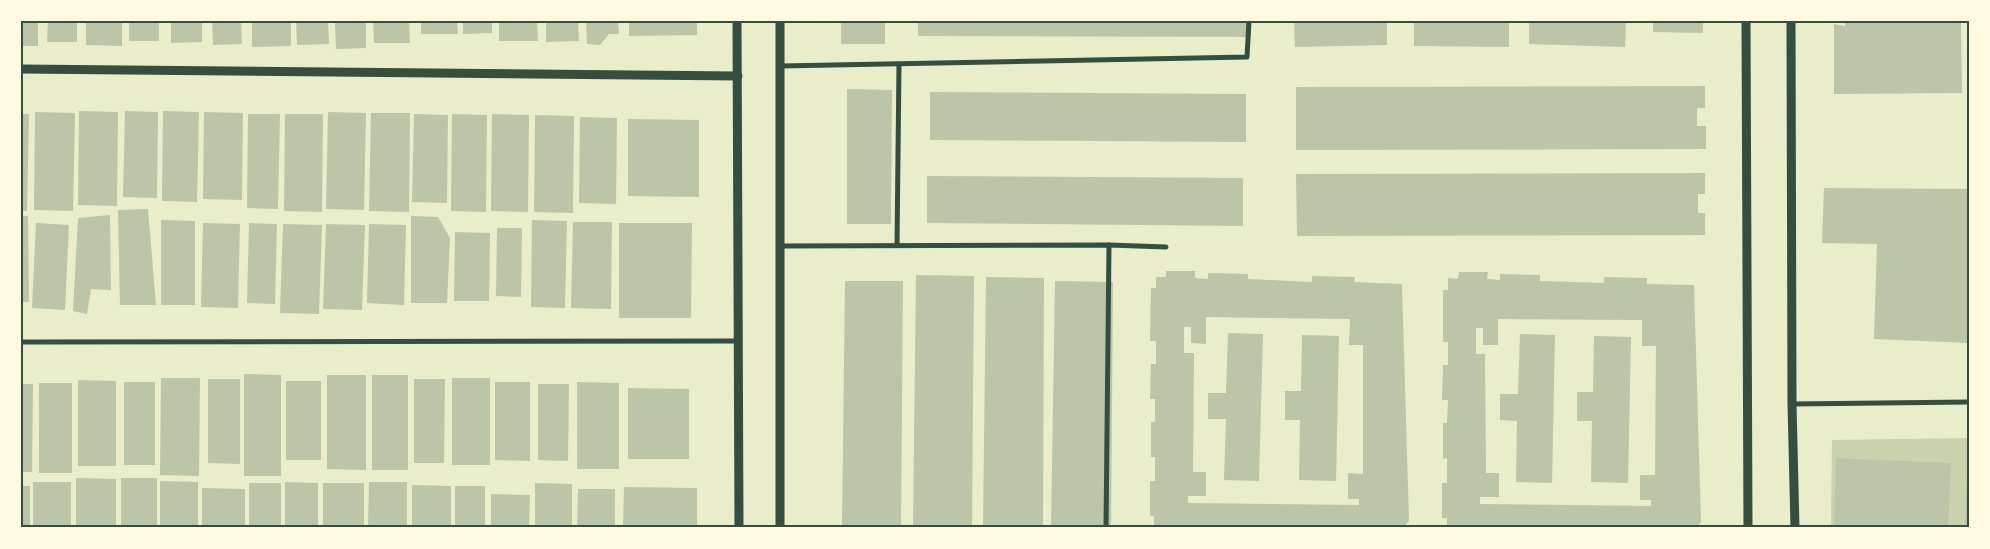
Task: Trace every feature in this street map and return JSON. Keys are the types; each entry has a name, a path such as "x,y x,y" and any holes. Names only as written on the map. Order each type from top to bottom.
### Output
{"street":[{"path":"737,21 739,528"},
{"path":"780,21 780,528"},
{"path":"780,66 1247,58 1249,21"},
{"path":"1746,21 1748,528"},
{"path":"1791,21 1792,404 1795,528"},
{"path":"897,245 899,64"},
{"path":"21,69 738,76"},
{"path":"780,246 1109,245 1166,247"},
{"path":"1106,528 1109,245"},
{"path":"21,342 739,341"},
{"path":"1792,404 1969,402"}],"green space":[{"path":"1969,438 1969,528 1831,528 1832,440"}],"building":[{"path":"21,21 38,21 38,46 21,46"},
{"path":"48,21 77,21 77,42 47,42"},
{"path":"86,21 122,21 122,46 86,45"},
{"path":"129,21 159,21 159,41 129,41"},
{"path":"171,21 202,21 202,42 171,43"},
{"path":"212,21 241,21 242,44 213,45"},
{"path":"252,21 291,21 291,46 252,47"},
{"path":"296,21 328,21 329,44 297,45"},
{"path":"335,21 366,21 366,48 336,49"},
{"path":"373,21 409,21 410,43 374,43"},
{"path":"421,21 457,21 458,34 421,34"},
{"path":"463,21 492,21 492,33 463,34"},
{"path":"499,21 537,21 538,41 499,41"},
{"path":"546,21 578,21 579,41 546,42"},
{"path":"586,21 618,21 619,34 609,34 600,45 587,44"},
{"path":"629,21 697,21 697,35 629,36"},
{"path":"841,21 885,21 885,44 841,44"},
{"path":"918,21 1250,21 1251,37 918,36"},
{"path":"1294,21 1387,21 1387,45 1295,47"},
{"path":"1414,21 1509,21 1509,47 1414,46"},
{"path":"1529,21 1626,21 1625,47 1529,44"},
{"path":"1653,21 1703,21 1703,33 1653,32"},
{"path":"1845,21 1961,21 1962,93 1834,94 1834,24 1845,26"},
{"path":"1705,86 1705,108 1697,108 1697,126 1706,126 1706,149 1296,150 1296,87"},
{"path":"847,89 892,90 891,224 847,224"},
{"path":"930,92 1246,94 1246,142 930,140"},
{"path":"79,111 118,112 117,206 78,205"},
{"path":"125,111 158,112 157,198 123,197"},
{"path":"163,111 199,112 197,202 162,201"},
{"path":"35,112 75,113 73,211 34,210"},
{"path":"204,112 243,113 242,200 203,199"},
{"path":"328,112 366,113 364,210 326,209"},
{"path":"371,113 410,113 409,212 369,211"},
{"path":"21,114 29,114 27,211 21,211"},
{"path":"248,114 280,114 278,209 247,208"},
{"path":"285,114 323,114 322,212 284,211"},
{"path":"414,114 448,115 447,203 412,202"},
{"path":"452,114 487,115 486,212 451,211"},
{"path":"492,114 529,115 528,212 491,211"},
{"path":"535,115 574,116 573,213 534,212"},
{"path":"580,117 617,118 616,204 579,203"},
{"path":"628,119 699,120 699,197 628,196"},
{"path":"1705,173 1705,194 1698,194 1698,213 1705,213 1705,235 1297,236 1296,174"},
{"path":"927,176 1243,178 1243,226 927,223"},
{"path":"1824,188 1969,189 1969,343 1874,339 1877,244 1822,243"},
{"path":"148,209 156,305 120,305 118,210"},
{"path":"110,215 111,290 91,289 87,314 73,311 78,218"},
{"path":"21,216 28,216 29,302 21,302"},
{"path":"411,216 438,217 450,238 447,303 411,303"},
{"path":"161,220 195,221 195,305 161,305"},
{"path":"532,220 567,221 565,308 531,307"},
{"path":"573,222 612,222 611,309 571,308"},
{"path":"36,223 69,225 65,310 32,308"},
{"path":"203,223 240,224 238,308 201,307"},
{"path":"249,223 277,224 275,304 247,303"},
{"path":"619,223 692,223 691,318 619,318"},
{"path":"283,224 322,225 319,314 280,313"},
{"path":"326,224 365,225 362,310 323,309"},
{"path":"369,224 406,225 404,305 367,303"},
{"path":"497,228 522,228 521,297 496,296"},
{"path":"455,232 490,233 489,301 454,301"},
{"path":"1166,271 1195,271 1195,278 1208,279 1208,273 1248,274 1248,279 1312,282 1312,276 1355,277 1354,282 1402,284 1409,521 1403,528 1154,528 1154,516 1150,516 1150,481 1155,481 1155,457 1151,457 1151,422 1155,422 1155,399 1150,399 1151,364 1156,364 1156,341 1150,341 1151,288 1156,288 1156,277 1166,277","holes":["1206,317 1350,319 1349,345 1363,345 1363,474 1348,473 1348,499 1359,499 1359,505 1188,503 1188,496 1206,496 1206,472 1193,472 1194,353 1184,353 1184,327 1191,327 1191,343 1206,344"]},
{"path":"1459,272 1488,272 1487,279 1500,280 1500,274 1540,275 1540,281 1604,283 1604,277 1647,278 1647,284 1694,285 1701,522 1697,528 1447,528 1447,518 1442,518 1442,483 1447,483 1447,458 1443,459 1443,423 1447,423 1448,400 1442,400 1443,365 1448,365 1448,342 1443,342 1443,290 1448,290 1448,278 1458,279","holes":["1498,319 1642,320 1642,346 1656,346 1655,475 1640,475 1640,500 1651,500 1651,506 1480,504 1480,497 1499,497 1499,473 1486,473 1485,354 1476,354 1476,328 1483,328 1483,345 1498,345"]},
{"path":"916,275 974,276 972,528 913,528"},
{"path":"986,277 1044,278 1043,528 983,528"},
{"path":"845,281 903,281 901,528 842,528"},
{"path":"1055,281 1113,282 1111,528 1051,528"},
{"path":"1228,333 1263,334 1259,481 1224,480 1226,419 1208,419 1208,393 1226,393"},
{"path":"1520,334 1555,335 1552,483 1516,482 1517,421 1500,420 1500,394 1518,394"},
{"path":"1302,335 1339,336 1336,481 1299,480 1300,420 1285,420 1285,391 1301,391"},
{"path":"1594,336 1631,337 1628,483 1591,482 1592,421 1577,421 1577,392 1593,392"},
{"path":"244,374 281,375 281,476 244,476"},
{"path":"327,375 366,375 366,470 327,469"},
{"path":"372,375 408,375 408,470 372,470"},
{"path":"161,378 200,378 199,476 160,475"},
{"path":"452,378 490,378 490,465 452,465"},
{"path":"208,379 240,379 240,464 208,463"},
{"path":"414,379 445,379 444,463 414,463"},
{"path":"78,380 116,381 116,466 78,466"},
{"path":"286,381 321,381 321,460 286,460"},
{"path":"124,382 155,382 155,465 124,465"},
{"path":"495,382 530,382 530,461 495,460"},
{"path":"577,382 619,383 619,469 577,469"},
{"path":"39,383 72,383 72,473 39,473"},
{"path":"21,384 33,384 32,472 21,472"},
{"path":"538,384 569,384 568,461 538,460"},
{"path":"628,388 689,389 689,459 628,459"},
{"path":"1836,458 1951,463 1948,528 1834,528"},
{"path":"1967,474 1969,474 1969,528 1965,528"},
{"path":"76,478 116,479 116,528 76,528"},
{"path":"121,478 157,478 157,528 121,528"},
{"path":"160,481 198,482 198,528 160,528"},
{"path":"33,482 71,482 71,528 33,528"},
{"path":"285,482 318,483 318,528 285,528"},
{"path":"369,482 407,482 407,528 368,528"},
{"path":"249,483 281,483 281,528 249,528"},
{"path":"323,483 364,483 364,528 323,528"},
{"path":"535,483 572,484 572,528 535,528"},
{"path":"412,485 451,486 451,528 412,528"},
{"path":"21,486 30,486 30,528 21,528"},
{"path":"455,486 485,486 485,528 455,528"},
{"path":"624,487 697,488 697,528 623,528"},
{"path":"202,488 245,489 245,528 202,528"},
{"path":"578,489 615,489 615,528 577,528"},
{"path":"491,494 530,495 529,528 491,528"}]}
